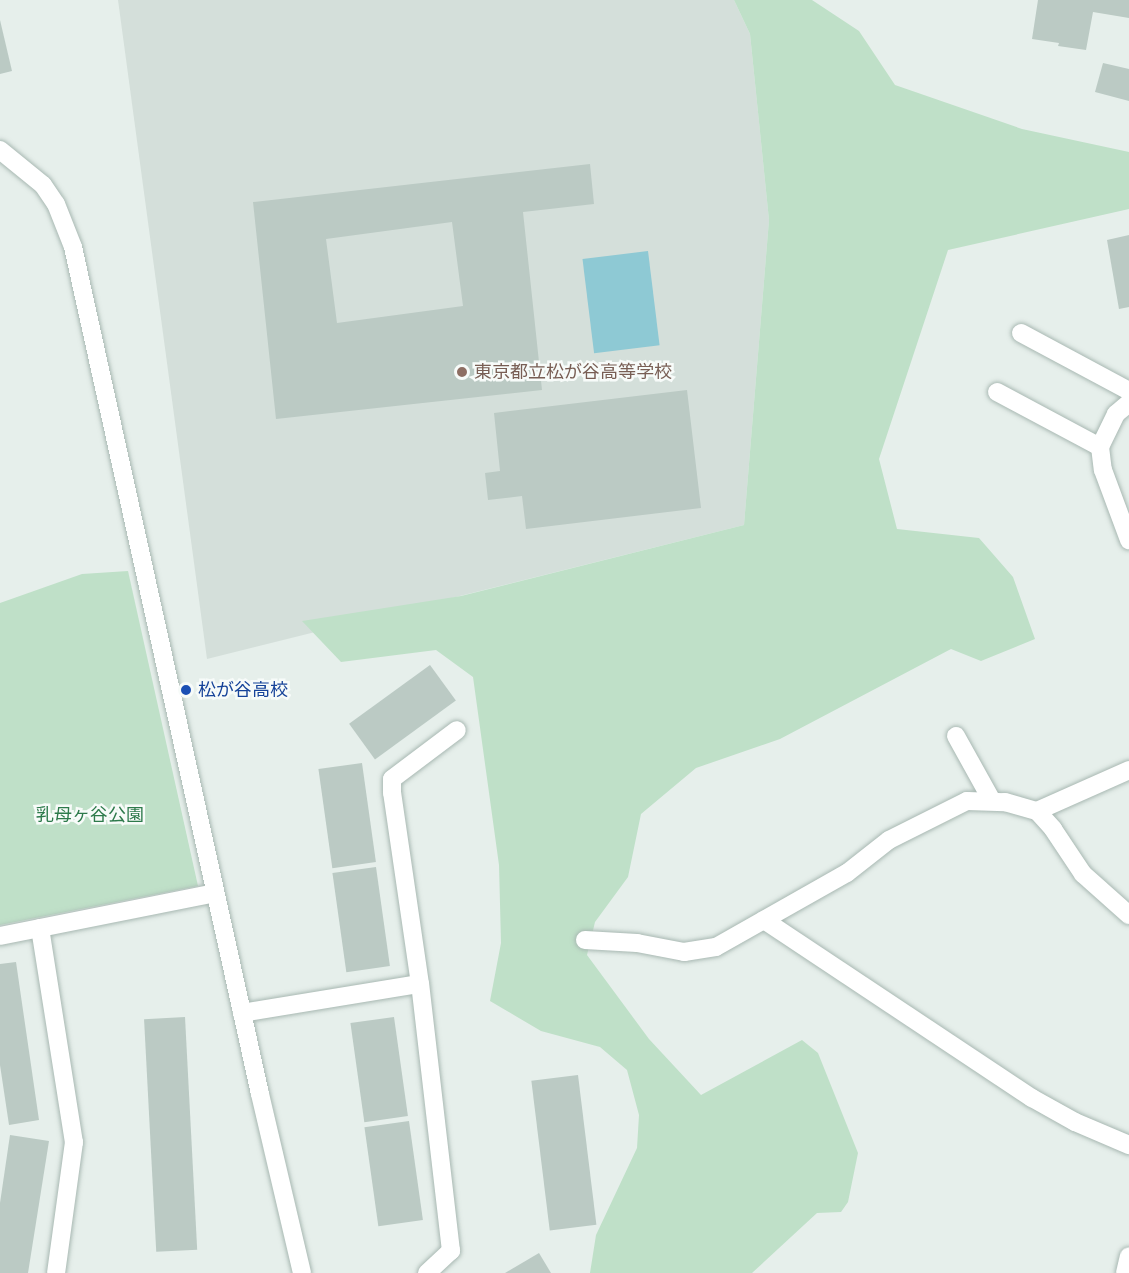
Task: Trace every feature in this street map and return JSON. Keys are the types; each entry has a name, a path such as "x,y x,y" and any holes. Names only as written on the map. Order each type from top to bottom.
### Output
{"street":[{"path":"0,150 43,185 56,204 73,247 215,893 302,1273"},
{"path":"1021,333 1129,392"},
{"path":"997,392 1100,447"},
{"path":"1129,403 1116,414 1100,447 1103,470 1129,540"},
{"path":"427,1273 452,1251 420,984 392,793 392,779 457,730"},
{"path":"956,736 992,801"},
{"path":"1037,811 1129,770"},
{"path":"585,940 637,943 684,952 716,947 847,873 889,840 967,801 1005,802 1037,811 1053,829 1083,874 1129,915"},
{"path":"0,936 215,893"},
{"path":"765,921 1032,1098 1075,1122 1129,1145"},
{"path":"40,928 74,1142 56,1273"},
{"path":"242,1013 420,984"},
{"path":"1125,1273 1129,1256"}],"shaded area":[{"name":"東京都立松が谷高等学校","path":"118,0 734,0 750,34 769,220 744,525 207,659"}],"green space":[{"path":"734,0 812,0 859,31 895,85 1022,129 1129,152 1129,209 948,250 879,459 897,529 979,538 1013,577 1035,639 981,661 951,649 780,739 696,768 641,814 628,877 595,922 587,955 649,1039 701,1095 802,1040 818,1053 858,1153 848,1202 841,1212 817,1213 752,1273 590,1273 596,1235 637,1148 639,1115 627,1070 600,1047 541,1031 490,1001 501,943 499,865 473,677 436,650 341,662 302,621 461,596 744,525 769,220 750,34"},
{"name":"乳母ヶ谷公園","path":"128,571 198,886 0,925 0,603 82,574"}],"water":[{"path":"648,251 660,345 594,353 582,259"}],"building":[{"path":"1038,0 1129,0 1129,18 1093,12 1086,50 1058,46 1059,43 1032,39"},
{"path":"0,20 12,71 0,74"},
{"path":"1103,63 1129,69 1129,101 1095,92"},
{"path":"590,164 594,204 523,212 542,390 276,419 253,202","holes":["452,222 463,306 337,323 326,239"]},
{"path":"1129,235 1129,307 1119,309 1107,240"},
{"path":"687,390 701,508 526,529 522,496 488,500 485,473 500,471 494,413"},
{"path":"430,665 456,701 375,759 349,724"},
{"path":"362,763 376,862 332,868 318,769"},
{"path":"376,867 390,966 346,972 332,873"},
{"path":"16,962 39,1120 9,1125 0,1065 0,964"},
{"path":"185,1017 197,1250 156,1252 144,1019"},
{"path":"394,1017 408,1116 364,1122 350,1023"},
{"path":"578,1075 596,1225 550,1231 531,1081"},
{"path":"409,1121 423,1220 378,1226 364,1127"},
{"path":"10,1135 49,1141 28,1273 0,1273 0,1203"},
{"path":"539,1253 551,1273 505,1273"}],"place":[{"name":"東京都立松が谷高等学校","path":"462,372"},
{"name":"松が谷高校","path":"186,690"}]}
